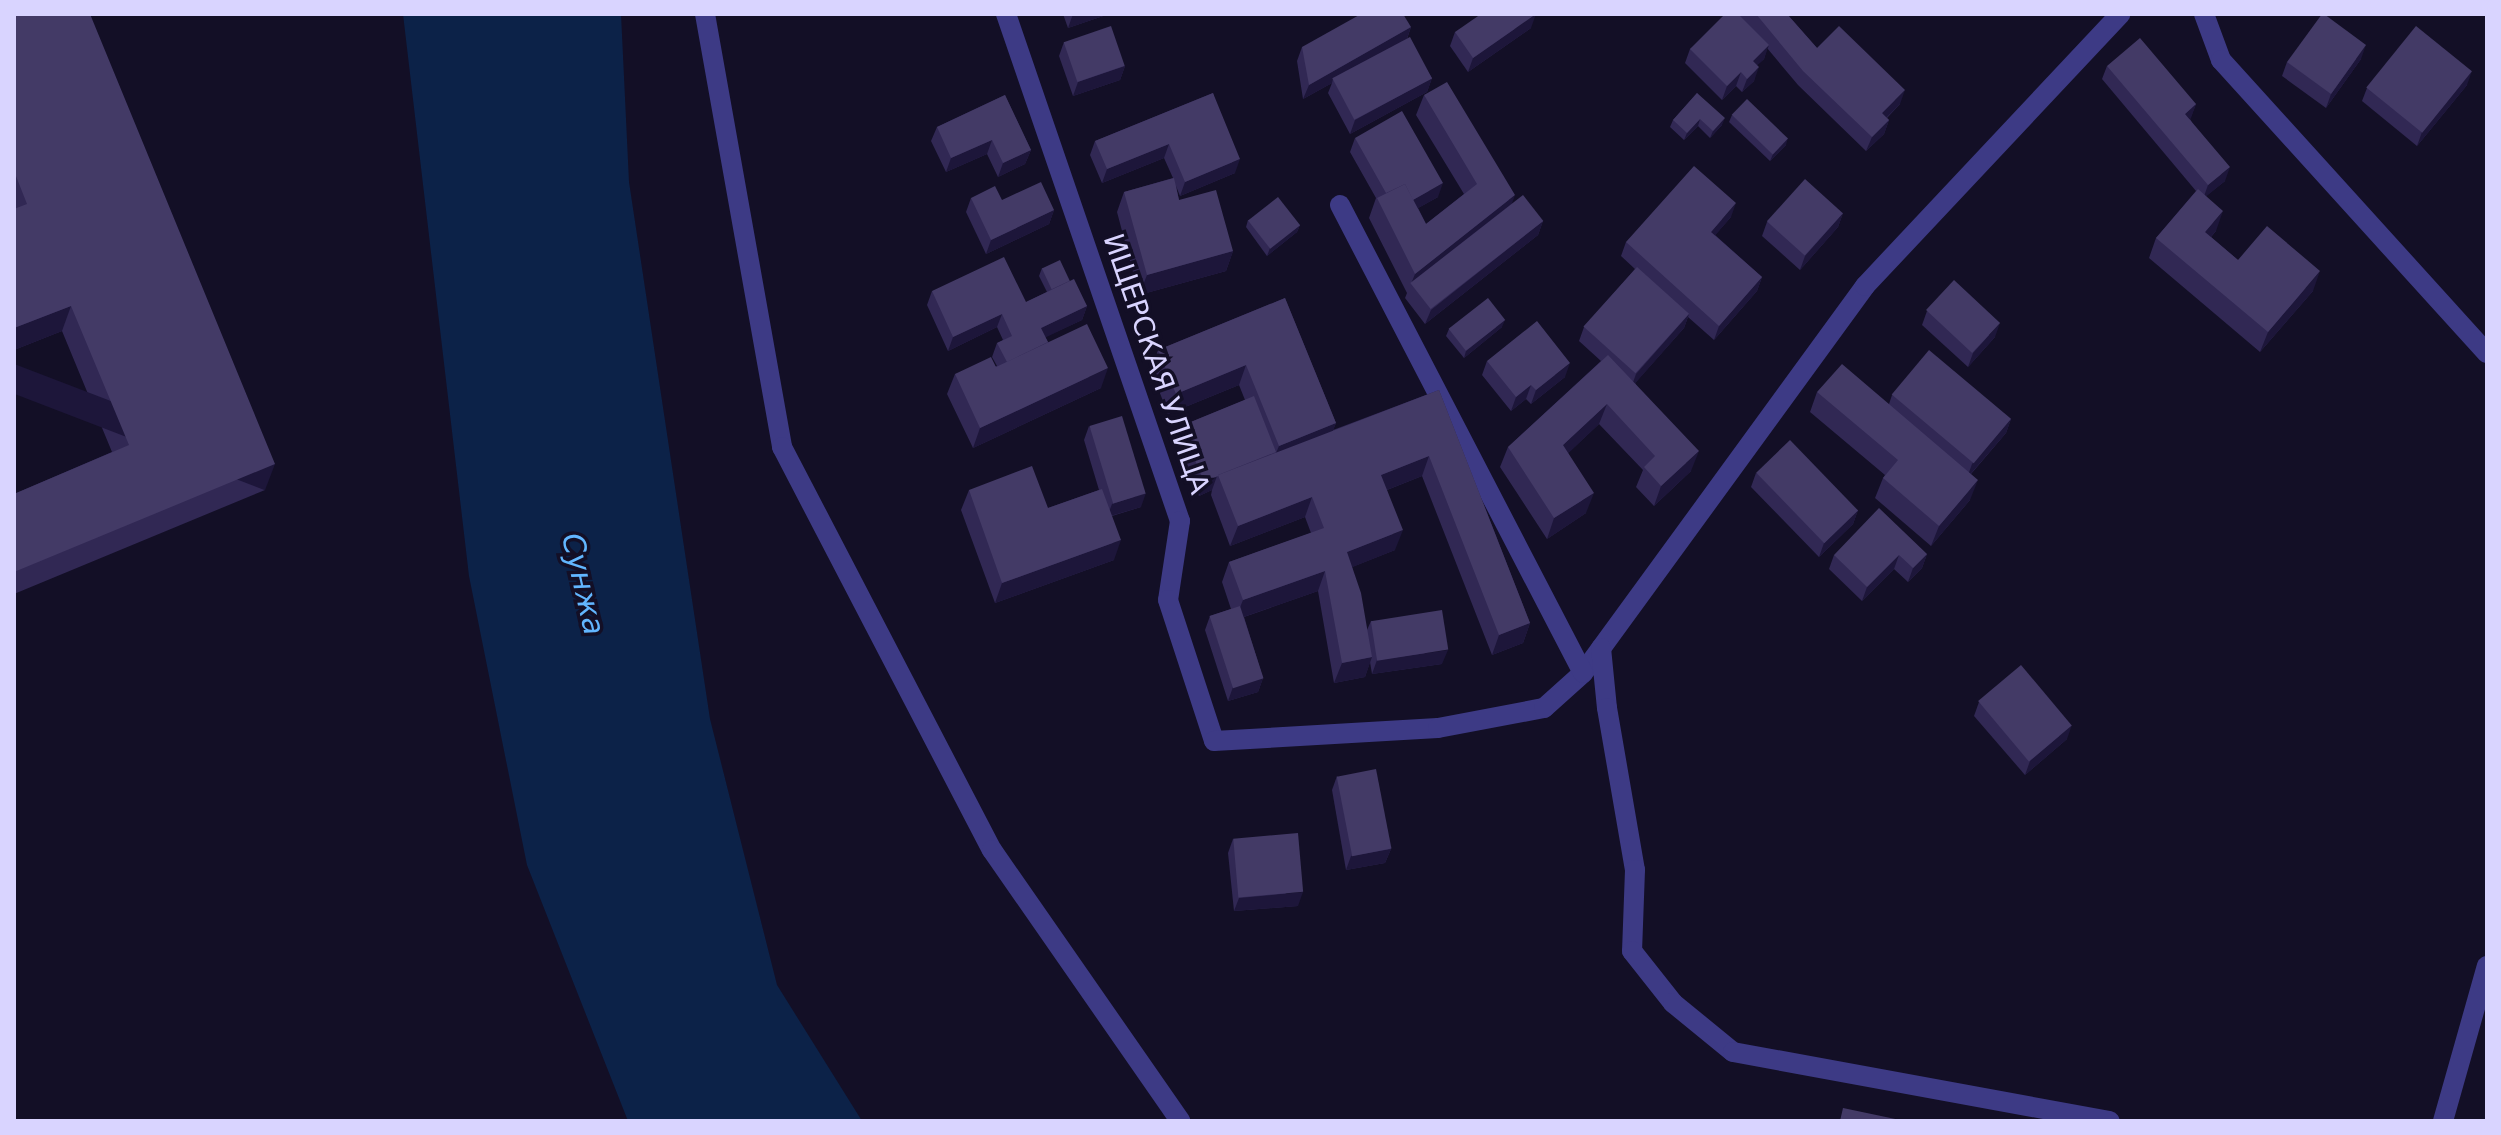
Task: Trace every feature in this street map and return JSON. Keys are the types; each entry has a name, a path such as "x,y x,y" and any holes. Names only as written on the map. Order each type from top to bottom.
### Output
{"street":[{"path":"705,14 782,447 992,850 1180,1121"},
{"name":"ИЩЕРСКАЯ УЛИЦА","path":"1006,14 1180,521 1168,600 1214,741 1438,728 1544,708 1583,673"},
{"path":"1340,205 1583,673 1865,286 2120,14"},
{"path":"2204,14 2221,60 2487,353"},
{"path":"1601,648 1607,708 1635,870 1632,951 1673,1003 1733,1052 2110,1121"},
{"path":"2443,1121 2487,966"}],"water":[{"name":"Сунжа","path":"403,14 621,14 629,182 710,719 777,985 862,1121 628,1121 527,865 469,576"}],"building":[{"path":"14,14 90,14 275,464 14,572 14,494 129,445 71,306 14,328 14,209 27,204 14,171"},
{"path":"1361,14 1403,14 1411,27 1309,85 1302,47"},
{"path":"1481,14 1536,14 1473,58 1455,32"},
{"path":"1725,14 1738,14 1769,45 1753,61 1759,67 1747,79 1741,72 1727,86 1690,49"},
{"path":"1756,14 1787,14 1817,48 1839,26 1905,90 1882,113 1889,120 1872,137 1803,71"},
{"path":"2322,14 2366,45 2331,94 2287,62"},
{"path":"1111,26 1125,66 1077,82 1064,42"},
{"path":"2416,26 2472,71 2422,133 2366,87"},
{"path":"1410,37 1432,78 1354,120 1332,78"},
{"path":"2140,38 2196,104 2185,114 2230,167 2208,185 2107,66"},
{"path":"1447,82 1515,195 1415,274 1377,198 1405,184 1426,224 1477,184 1424,95"},
{"path":"1213,93 1240,159 1185,182 1169,144 1107,169 1095,141"},
{"path":"1697,93 1725,118 1713,131 1700,119 1687,133 1673,120"},
{"path":"1005,95 1031,150 1003,163 992,140 951,158 937,127"},
{"path":"1747,99 1788,139 1773,154 1732,115"},
{"path":"1402,111 1443,183 1413,200 1405,184 1386,193 1355,138"},
{"path":"1694,166 1736,203 1711,232 1762,277 1719,326 1626,242"},
{"path":"1174,178 1179,200 1216,190 1233,251 1147,275 1124,192"},
{"path":"1805,179 1843,213 1805,255 1767,221"},
{"path":"1041,182 1054,210 991,240 971,198 995,186 1002,200"},
{"path":"2198,189 2223,211 2205,232 2238,260 2267,226 2320,271 2268,332 2156,238"},
{"path":"1523,195 1543,221 1431,309 1410,283"},
{"path":"1278,197 1300,225 1270,249 1248,220"},
{"path":"1004,257 1026,302 1074,279 1087,306 1041,328 1048,342 1007,362 997,343 1012,336 1002,314 953,337 932,291"},
{"path":"1060,260 1070,281 1052,289 1042,268"},
{"path":"1637,267 1689,314 1635,373 1583,326"},
{"path":"1954,280 2000,323 1972,353 1926,310"},
{"path":"1285,298 1336,423 1279,446 1246,365 1176,394 1158,350"},
{"path":"1488,298 1505,320 1466,351 1449,329"},
{"path":"1537,321 1570,363 1536,390 1531,385 1516,397 1487,361"},
{"path":"1087,324 1108,368 980,428 955,374 991,357 996,367"},
{"path":"1929,350 2011,419 1974,463 1892,394"},
{"path":"1608,355 1699,451 1661,486 1644,467 1655,456 1607,404 1563,445 1594,493 1554,518 1508,447"},
{"path":"1842,364 1978,480 1939,526 1883,478 1898,460 1817,392"},
{"path":"1439,390 1530,623 1499,635 1429,456 1381,475 1403,530 1347,552 1361,593 1372,657 1342,663 1325,571 1243,600 1229,562 1324,528 1312,497 1238,526 1218,475"},
{"path":"1254,396 1276,452 1204,482 1181,426"},
{"path":"1122,416 1146,493 1113,503 1089,426"},
{"path":"1790,440 1858,510 1824,543 1756,473"},
{"path":"1032,466 1048,508 1102,489 1121,540 1002,583 969,490"},
{"path":"1879,508 1927,554 1913,568 1899,555 1867,587 1834,555"},
{"path":"1240,606 1263,678 1233,688 1210,616"},
{"path":"1442,610 1448,650 1377,661 1371,621"},
{"path":"2021,665 2072,726 2029,762 1978,701"},
{"path":"1376,769 1391,849 1352,856 1337,777"},
{"path":"1298,833 1303,892 1238,897 1233,839"},
{"path":"1843,1108 1900,1120 1900,1121 1840,1121"}]}
